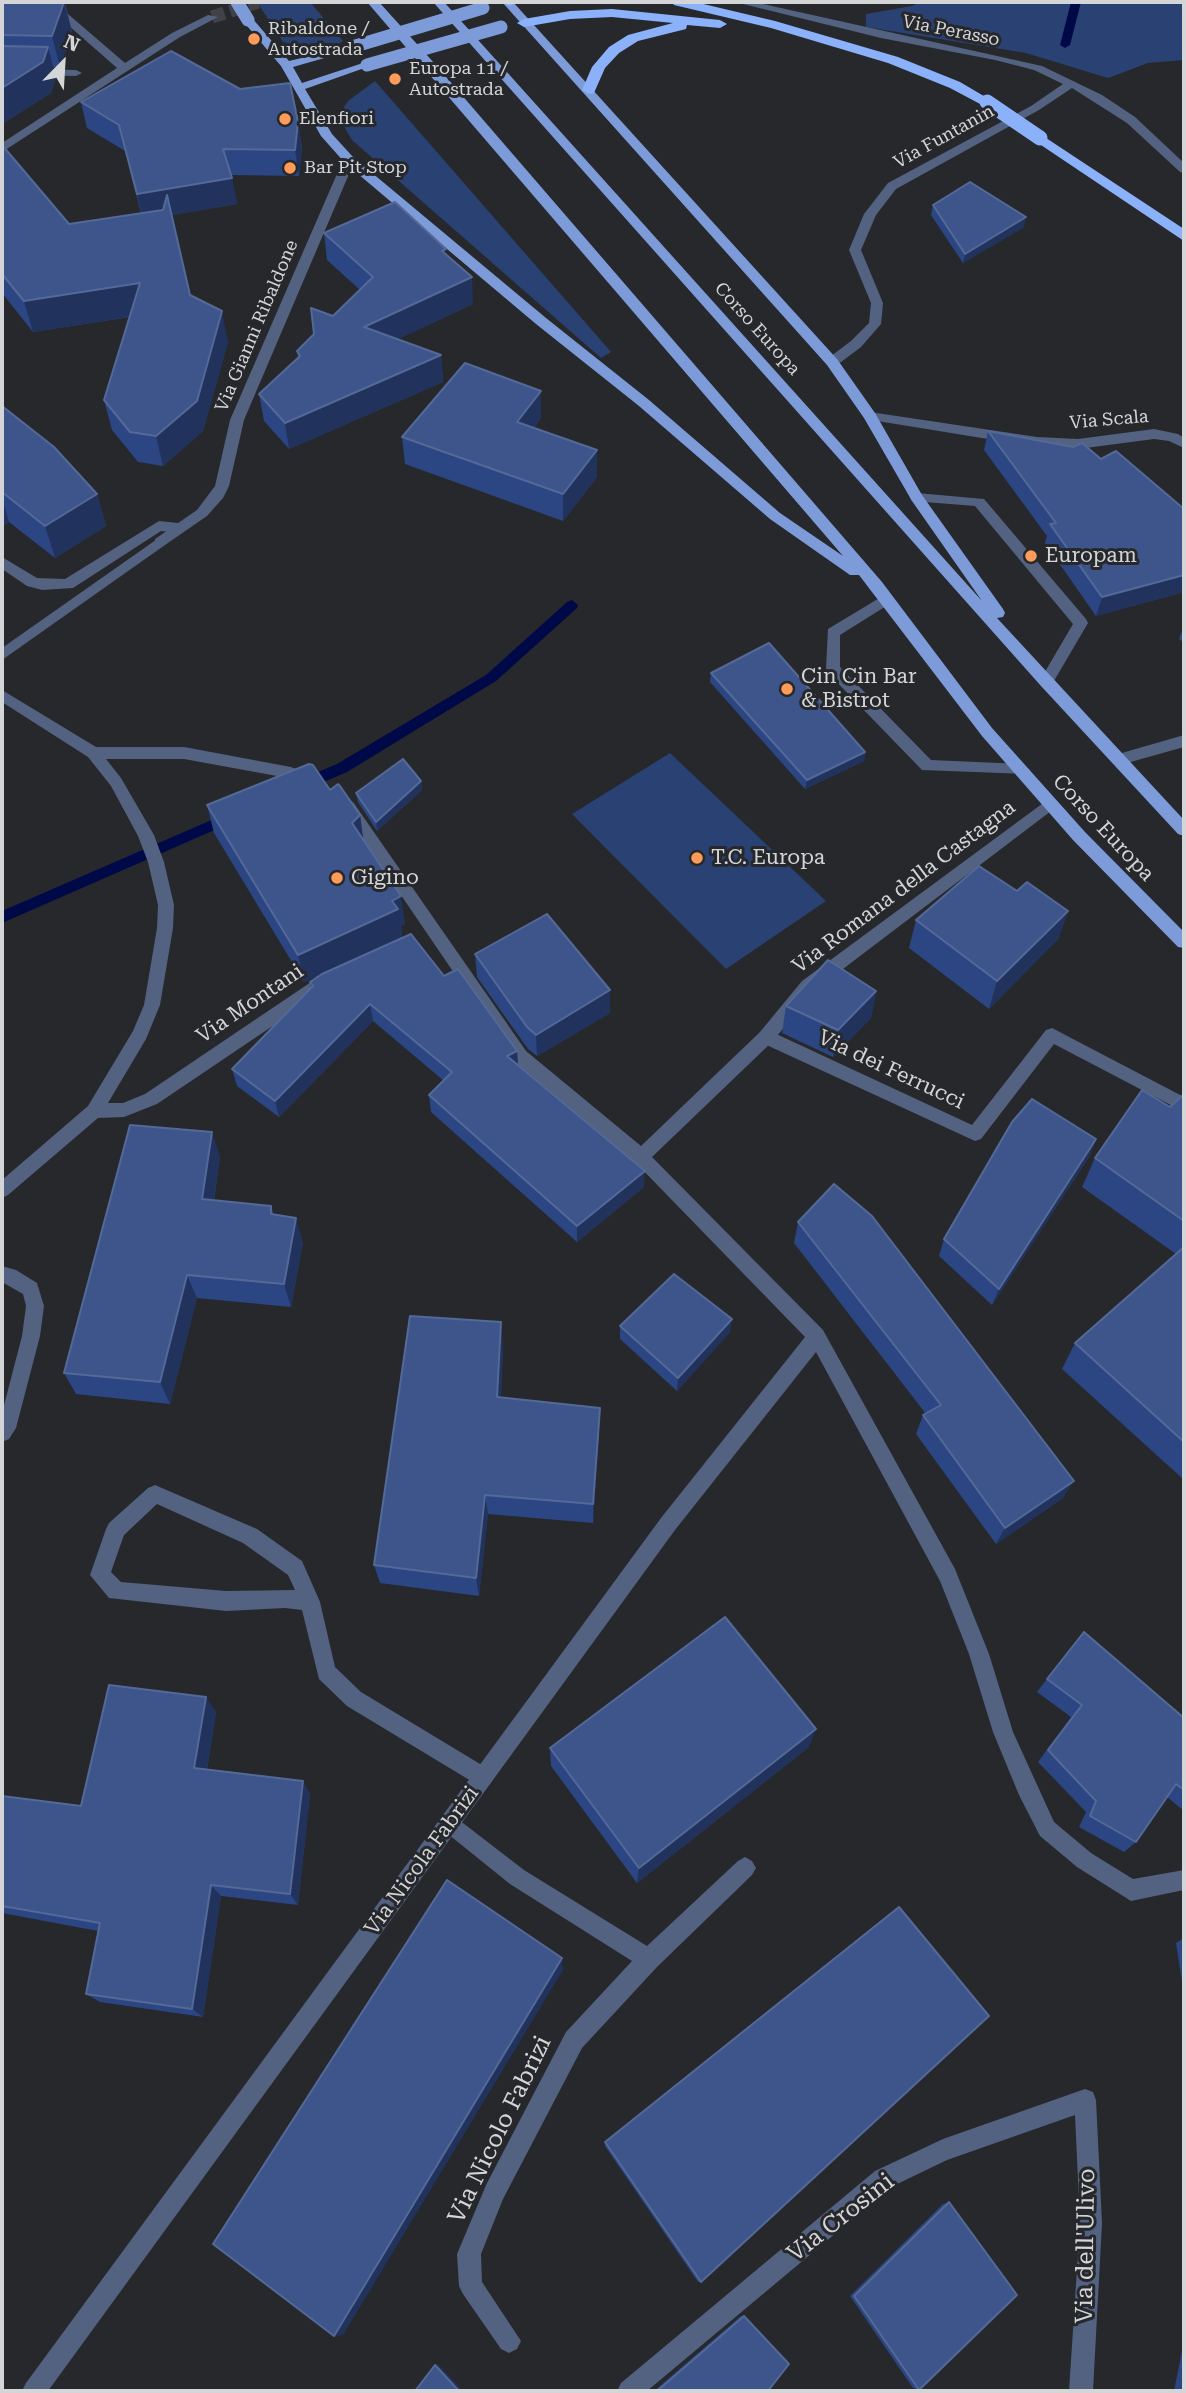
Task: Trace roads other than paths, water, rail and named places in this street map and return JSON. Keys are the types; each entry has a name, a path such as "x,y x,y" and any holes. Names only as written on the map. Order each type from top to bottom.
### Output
{"highway":[{"path":"679,2 775,25 922,71 987,102 1184,236"},
{"path":"524,23 570,15 612,13 708,22 829,41"},
{"path":"589,90 599,67 614,50 633,38 656,30 708,22"}],"main road":[{"path":"237,2 248,20 286,65 327,136 349,160 541,321 644,403 775,516 881,592"},
{"name":"Corso Europa","path":"373,2 440,76 881,592 987,732 1050,804 1184,942"},
{"name":"Corso Europa","path":"438,2 1046,682 1184,830"},
{"path":"286,65 508,2 524,23 589,90 640,152 831,362 870,416 916,498 1046,682"},
{"path":"298,88 367,65 524,23"}],"street":[{"path":"20,2 64,16 124,68"},
{"name":"Via Perasso","path":"741,2 881,35 996,57 1038,68 1071,83"},
{"path":"2,148 176,35 212,17"},
{"path":"2,71 76,73"},
{"path":"1071,83 1098,97 1131,120 1184,169"},
{"name":"Via Funtanin","path":"831,362 856,344 875,324 877,303 855,250 870,214 892,186 1035,107 1071,83"},
{"name":"Via Gianni Ribaldone","path":"2,655 211,506 222,486 237,420 349,160"},
{"name":"Via Scala","path":"870,416 1037,442 1078,444 1154,434 1172,437 1184,444"},
{"path":"916,498 979,502 1082,623 1046,682"},
{"path":"2,562 23,578 42,585 68,584 159,526 178,528"},
{"name":"Corso Europa","path":"881,592 833,633 833,669 927,766 1021,770"},
{"path":"2,695 93,753 116,782 146,835 156,862 166,905 165,928 152,1005 140,1034 94,1111 2,1190"},
{"path":"1120,760 1184,741"},
{"path":"93,753 184,753 291,773 331,792 352,809 429,935 520,1056 641,1157 817,1336 948,1576 979,1654 1003,1732 1026,1788 1047,1829 1084,1860 1131,1889 1184,1880"},
{"name":"Via Romana della Castagna","path":"641,1157 766,1037 808,986 1050,804"},
{"name":"Via Montani","path":"94,1111 124,1110 151,1099 318,985 342,974"},
{"name":"Via dei Ferrucci","path":"766,1037 975,1135 1052,1035 1184,1105"},
{"path":"2,1275 10,1276 31,1289 35,1306 21,1377 7,1428 2,1433"},
{"name":"Via Nicola Fabrizi","path":"34,2391 668,1524 817,1336"},
{"path":"310,1602 285,1598 226,1601 116,1591 100,1575 116,1529 155,1493 250,1536 295,1568 310,1602 326,1672 354,1699 484,1777"},
{"path":"450,1823 517,1877 649,1959"},
{"name":"Via Nicolo Fabrizi","path":"509,2341 471,2286 469,2254 495,2191 574,2040 649,1959 745,1868"},
{"name":"Via Crosini","path":"629,2391 883,2179 943,2150 1085,2100"},
{"name":"Via dell'Ulivo","path":"1081,2391 1091,2223 1085,2100"}],"waterway":[{"path":"1065,45 1076,2"},
{"path":"302,785 342,768 491,678 572,605"},
{"path":"2,917 230,817"}],"tunnel":[{"path":"212,17 258,2"}],"place":[{"name":"Ribaldone / Autostrada","path":"254,39"},
{"name":"Europa 11 / Autostrada","path":"395,79"},
{"name":"Elenfiori","path":"285,119"},
{"name":"Bar Pit Stop","path":"290,168"},
{"name":"Europam","path":"1031,556"},
{"name":"Cin Cin Bar & Bistrot","path":"787,689"},
{"name":"T.C. Europa","path":"697,858"},
{"name":"Gigino","path":"337,878"}]}
